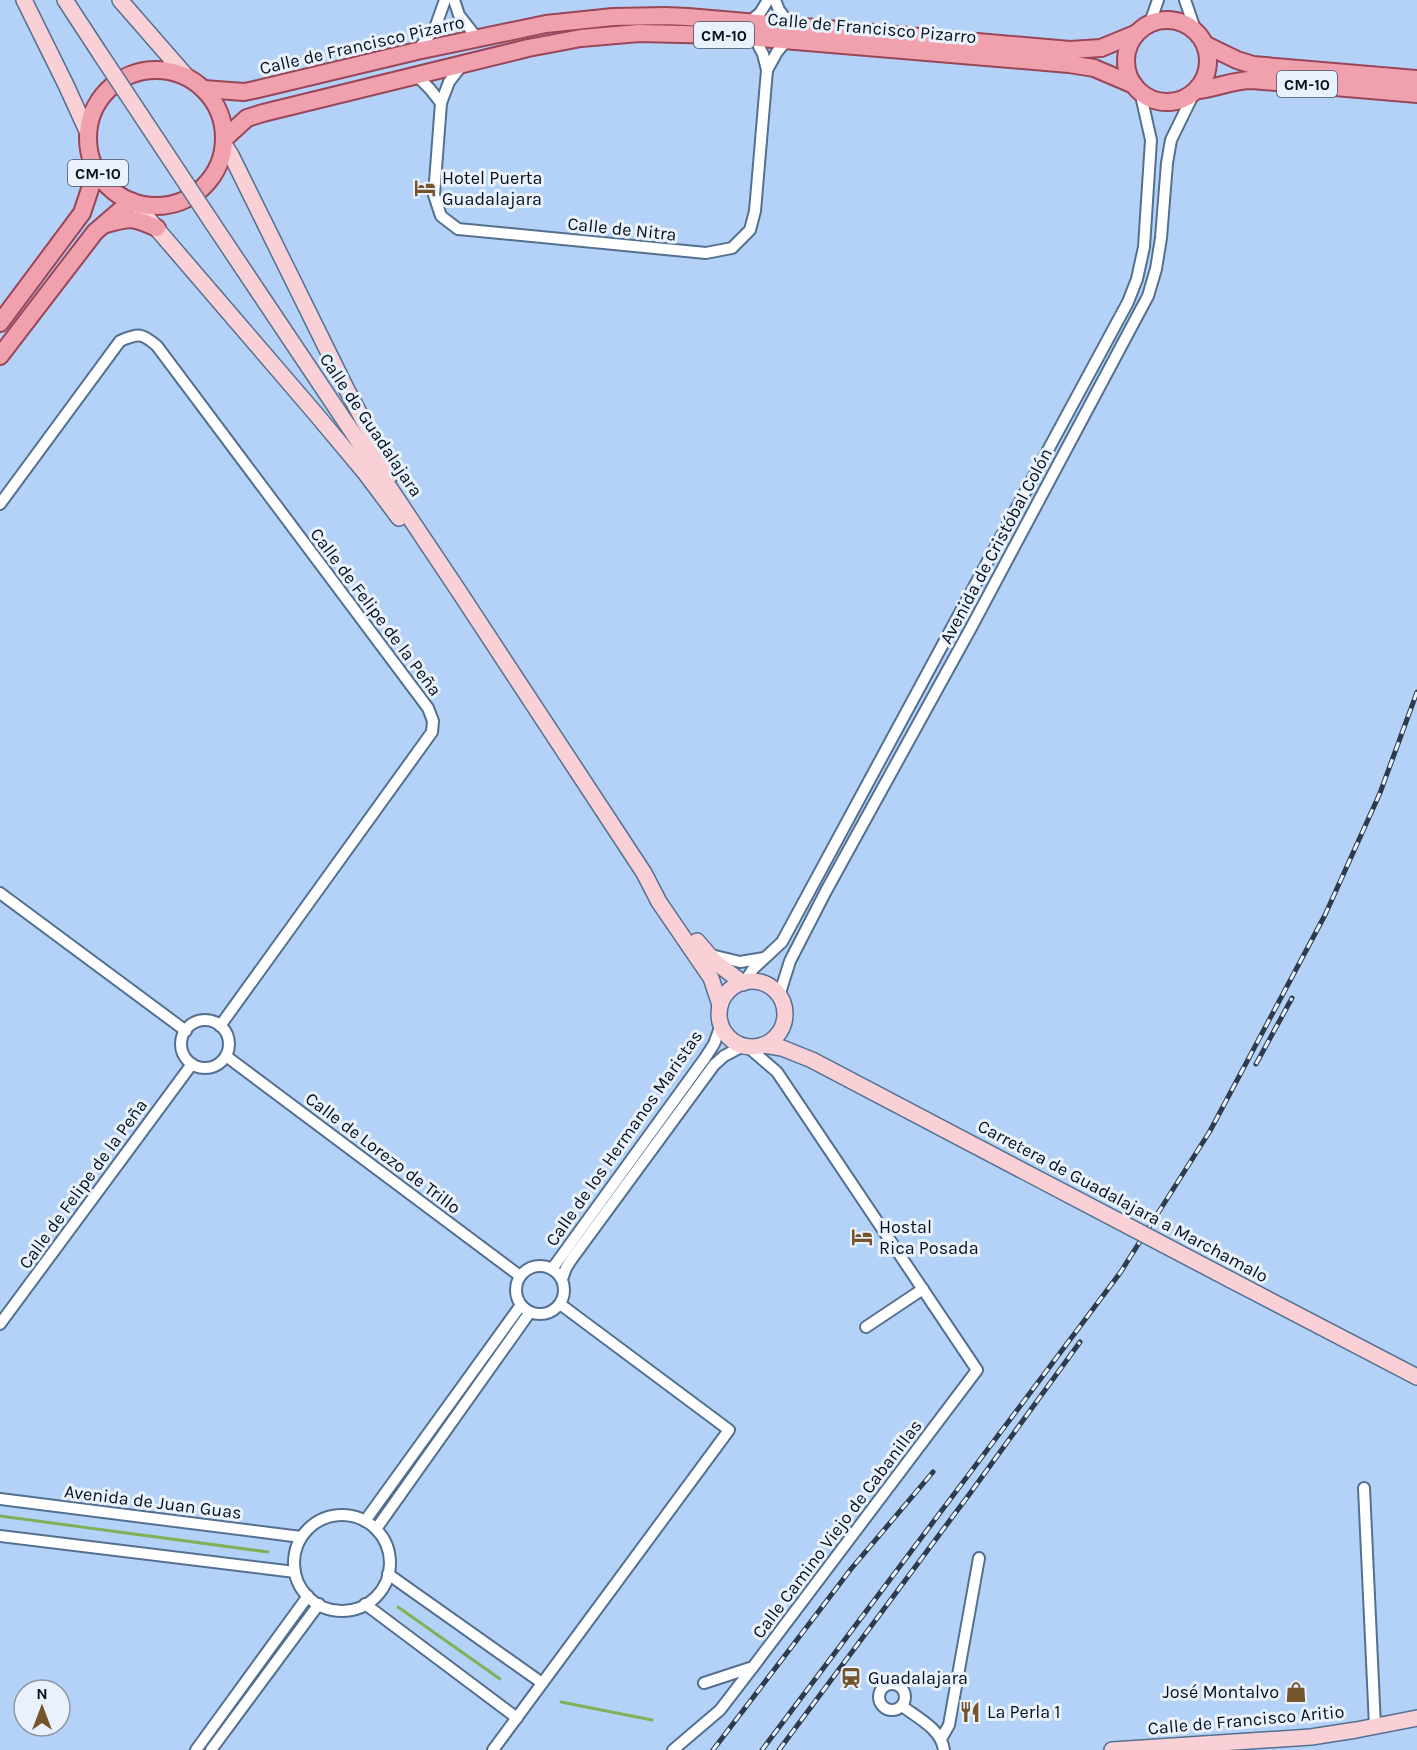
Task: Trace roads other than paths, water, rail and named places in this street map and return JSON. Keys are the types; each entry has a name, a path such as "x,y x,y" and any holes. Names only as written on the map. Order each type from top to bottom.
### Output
{"main road":[{"path":"24,0 87,131"},
{"name":"Calle de Guadalajara","path":"65,0 644,873 659,902 711,978 720,1005"},
{"path":"120,0 188,78 204,89 214,101 220,116 224,141 384,460 498,637 516,679"},
{"name":"Calle de Francisco Pizarro","path":"204,89 244,92 477,38 546,24 597,18 665,16 751,30 1070,50 1101,48 1135,34"},
{"name":"CM-10","path":"1135,34 1150,23 1177,22 1237,60 1253,65 1417,79"},
{"name":"Calle de Francisco Pizarro","path":"224,141 241,122 254,115 537,46 600,36 751,30"},
{"name":"Calle de Francisco Pizarro","path":"789,33 1081,65 1094,68 1137,88"},
{"path":"1135,34 1129,44 1126,67 1137,88"},
{"path":"1196,93 1205,78 1208,67 1209,55 1201,38"},
{"path":"87,131 95,107 108,90 125,77 146,70 168,71 188,78"},
{"name":"CM-10","path":"1137,88 1151,99 1165,102 1175,102 1231,82 1252,80 1417,94"},
{"name":"CM-10","path":"87,131 90,156 96,171 111,189 133,202 157,206 177,202 195,194 209,180 219,163 224,141"},
{"name":"CM-10","path":"0,323 82,213 96,171"},
{"path":"133,202 323,422 458,590"},
{"name":"CM-10","path":"0,356 102,225 133,202"},
{"path":"102,225 121,220 138,219 157,228"},
{"name":"Calle de Guadalajara","path":"644,873 707,954 722,969 744,983"},
{"path":"757,982 775,991 779,996 785,1010 783,1027 768,1044 746,1046 728,1037 721,1025 720,1005 730,991 744,983 757,982"},
{"name":"Carretera de Guadalajara a Marchamalo","path":"783,1027 812,1060"},
{"name":"Carretera de Guadalajara a Marchamalo","path":"768,1044 812,1060 1417,1377"},
{"name":"Calle de Francisco Aritio","path":"1112,1750 1187,1748 1311,1737 1412,1720"}],"street":[{"path":"417,51 435,28 445,0"},
{"path":"454,0 459,15 477,38"},
{"path":"751,30 768,0"},
{"path":"775,0 789,33"},
{"path":"1150,23 1158,0"},
{"path":"1185,0 1201,38"},
{"name":"Calle de Nitra","path":"462,65 449,82 441,103 434,195 441,216 458,229 706,254 732,248 750,230 755,211 767,70 763,54 751,30"},
{"name":"Calle de Nitra","path":"767,70 789,33"},
{"path":"417,76 441,103"},
{"name":"Avenida de Cristóbal Colón","path":"744,983 753,969 782,942 1128,302 1137,279 1144,247 1151,140 1137,88"},
{"name":"Avenida de Cristóbal Colón","path":"779,996 790,961 826,891 972,626 1148,296 1156,269 1167,163 1172,140 1196,93"},
{"name":"Calle de Felipe de la Peña","path":"0,504 120,341 136,334 147,337 157,346 428,708 433,721 432,732 220,1026"},
{"path":"0,894 186,1031"},
{"path":"707,954 740,962 767,957"},
{"path":"198,1022 214,1022 220,1026 229,1039 226,1056 217,1065 209,1068 201,1068 192,1064 183,1054 182,1038 186,1031 198,1022"},
{"name":"Calle de los Hermanos Maristas","path":"552,1269 702,1063 714,1044 721,1025"},
{"path":"768,1044 777,1072 923,1289 866,1328"},
{"path":"562,1280 571,1260 714,1065 724,1056 746,1046 777,1072"},
{"name":"Calle de Lorezo de Trillo","path":"226,1056 520,1276"},
{"name":"Calle de Felipe de la Peña","path":"0,1324 192,1064"},
{"path":"545,1266 552,1269 562,1280 565,1292 560,1304 556,1309 543,1314 526,1309 516,1291 520,1276 531,1268 545,1266"},
{"name":"Calle Camino Viejo de Cabanillas","path":"672,1750 720,1710 977,1370 923,1289"},
{"path":"493,1750 729,1430 560,1304"},
{"path":"365,1521 526,1309"},
{"path":"376,1529 526,1309"},
{"path":"1364,1488 1374,1726"},
{"name":"Avenida de Juan Guas","path":"0,1499 302,1538"},
{"path":"341,1515 356,1517 376,1529 387,1546 390,1560 388,1574 382,1588 372,1600 358,1608 342,1610 327,1608 302,1590 295,1572 296,1548 314,1524 327,1517 341,1515"},
{"path":"0,1536 295,1572"},
{"path":"941,1738 949,1725 979,1558"},
{"path":"388,1574 542,1683"},
{"path":"196,1750 308,1596"},
{"path":"211,1750 319,1604"},
{"path":"365,1604 517,1718"},
{"path":"704,1683 753,1667"},
{"path":"902,1706 937,1732 944,1750"}],"waterway":[{"path":"0,1516 268,1552"},
{"path":"398,1607 500,1679"},
{"path":"561,1702 652,1720"}],"railway":[{"path":"762,1750 1120,1273 1210,1131 1325,915 1380,793 1417,692"},
{"path":"1256,1064 1292,998"},
{"path":"779,1750 1080,1342"},
{"path":"713,1750 851,1569 933,1472"}],"place":[{"name":"Hotel Puerta Guadalajara","path":"425,188"},
{"name":"Hostal Rica Posada","path":"862,1237"},
{"name":"Guadalajara","path":"851,1678"},
{"name":"José Montalvo","path":"1296,1692"},
{"name":"La Perla 1","path":"970,1712"}]}
